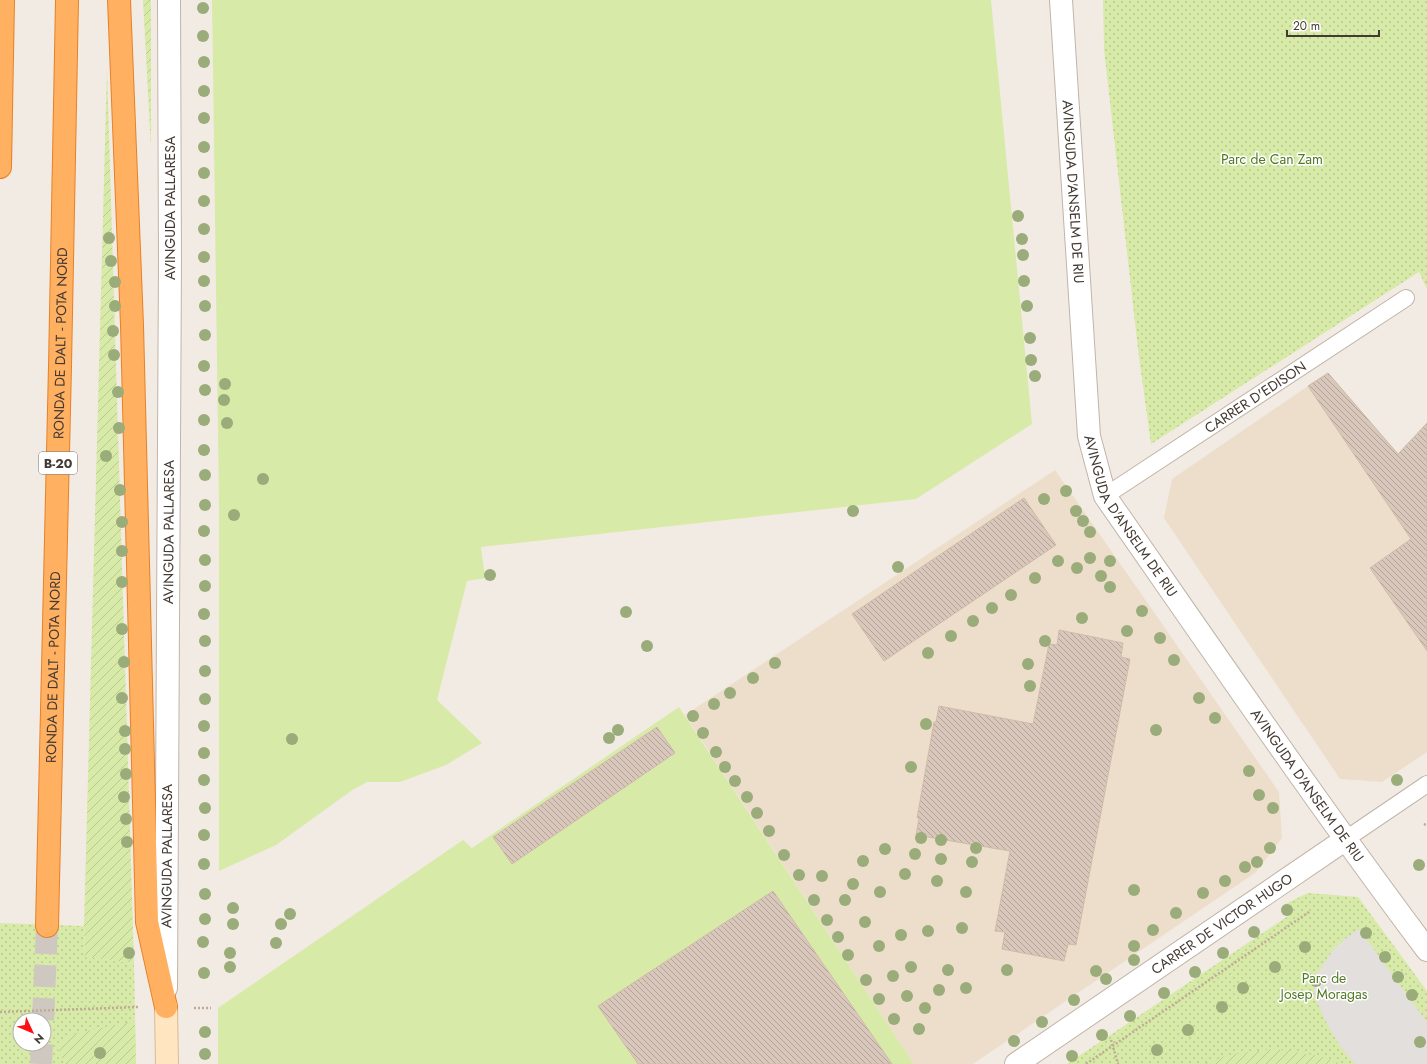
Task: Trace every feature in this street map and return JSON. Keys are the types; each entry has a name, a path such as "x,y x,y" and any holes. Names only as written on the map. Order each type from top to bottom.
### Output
{"highway":[{"path":"0,167 2,0"},
{"name":"RONDA DE DALT - POTA NORD","path":"47,926 60,366 66,0"},
{"path":"118,0 132,333 147,922 166,1007"}],"street":[{"name":"AVINGUDA PALLARESA","path":"167,1064 166,1007 170,261 169,0"},
{"name":"AVINGUDA D'ANSELM DE RIU","path":"1061,0 1089,436 1105,496 1346,839 1427,950"},
{"name":"CARRER DE VICTOR HUGO","path":"1016,1064 1346,839"}],"lane":[{"name":"CARRER D'EDISON","path":"1105,496 1406,298"},
{"name":"CARRER DE VICTOR HUGO","path":"1346,839 1427,784"}],"path":[{"path":"1086,1064 1309,912"},
{"path":"0,1012 130,1007"},
{"path":"189,1008 211,1008"},
{"path":"1110,1040 1118,1064"}],"shaded area":[{"path":"1308,386 1411,539 1370,568 1427,651 1427,752 1382,782 1340,779 1164,518 1172,479"},
{"path":"1055,470 1279,792 1282,838 1255,873 973,1064 914,1064 685,715"},
{"path":"1359,929 1427,1022 1427,1064 1355,1064 1342,1049 1328,1026 1315,998 1313,979 1333,950 1342,941"}],"green space":[{"path":"143,0 151,0 151,149"},
{"path":"212,0 991,0 1032,424 916,499 481,547 485,578 467,581 437,700 482,743 446,765 400,782 367,782 351,791 276,845 219,871 219,503"},
{"name":"Parc de Can Zam","path":"1103,0 1427,0 1427,289 1419,272 1151,444 1138,349 1104,49"},
{"path":"107,68 134,963 85,957 84,926"},
{"path":"679,707 914,1064 218,1064 218,1008 463,840 472,848"},
{"name":"Parc de Josep Moragas","path":"1308,893 1358,897 1427,991 1427,1064 1067,1064 1291,914 1283,905"},
{"path":"0,923 84,926 85,957 134,963 136,1064 0,1064"},
{"path":"135,1021 136,1064 65,1064 56,1045 67,1035"},
{"path":"1274,1049 1321,1056 1342,1064 1204,1064 1228,1055"}],"building":[{"path":"1328,373 1398,454 1427,423 1427,651 1370,568 1411,539 1308,386"},
{"path":"1024,498 1056,545 884,661 852,614"},
{"path":"1059,630 1123,643 1121,657 1130,659 1076,945 1068,944 1064,961 1002,949 1005,932 995,931 1010,851 916,835 919,818 917,818 934,722 936,722 939,706 1033,724 1049,644 1057,645"},
{"path":"657,727 675,753 512,864 493,837"},
{"path":"773,891 892,1064 638,1064 598,1006"}],"tunnel":[{"path":"43,1012 47,926"},
{"path":"41,1064 42,1052"}]}
